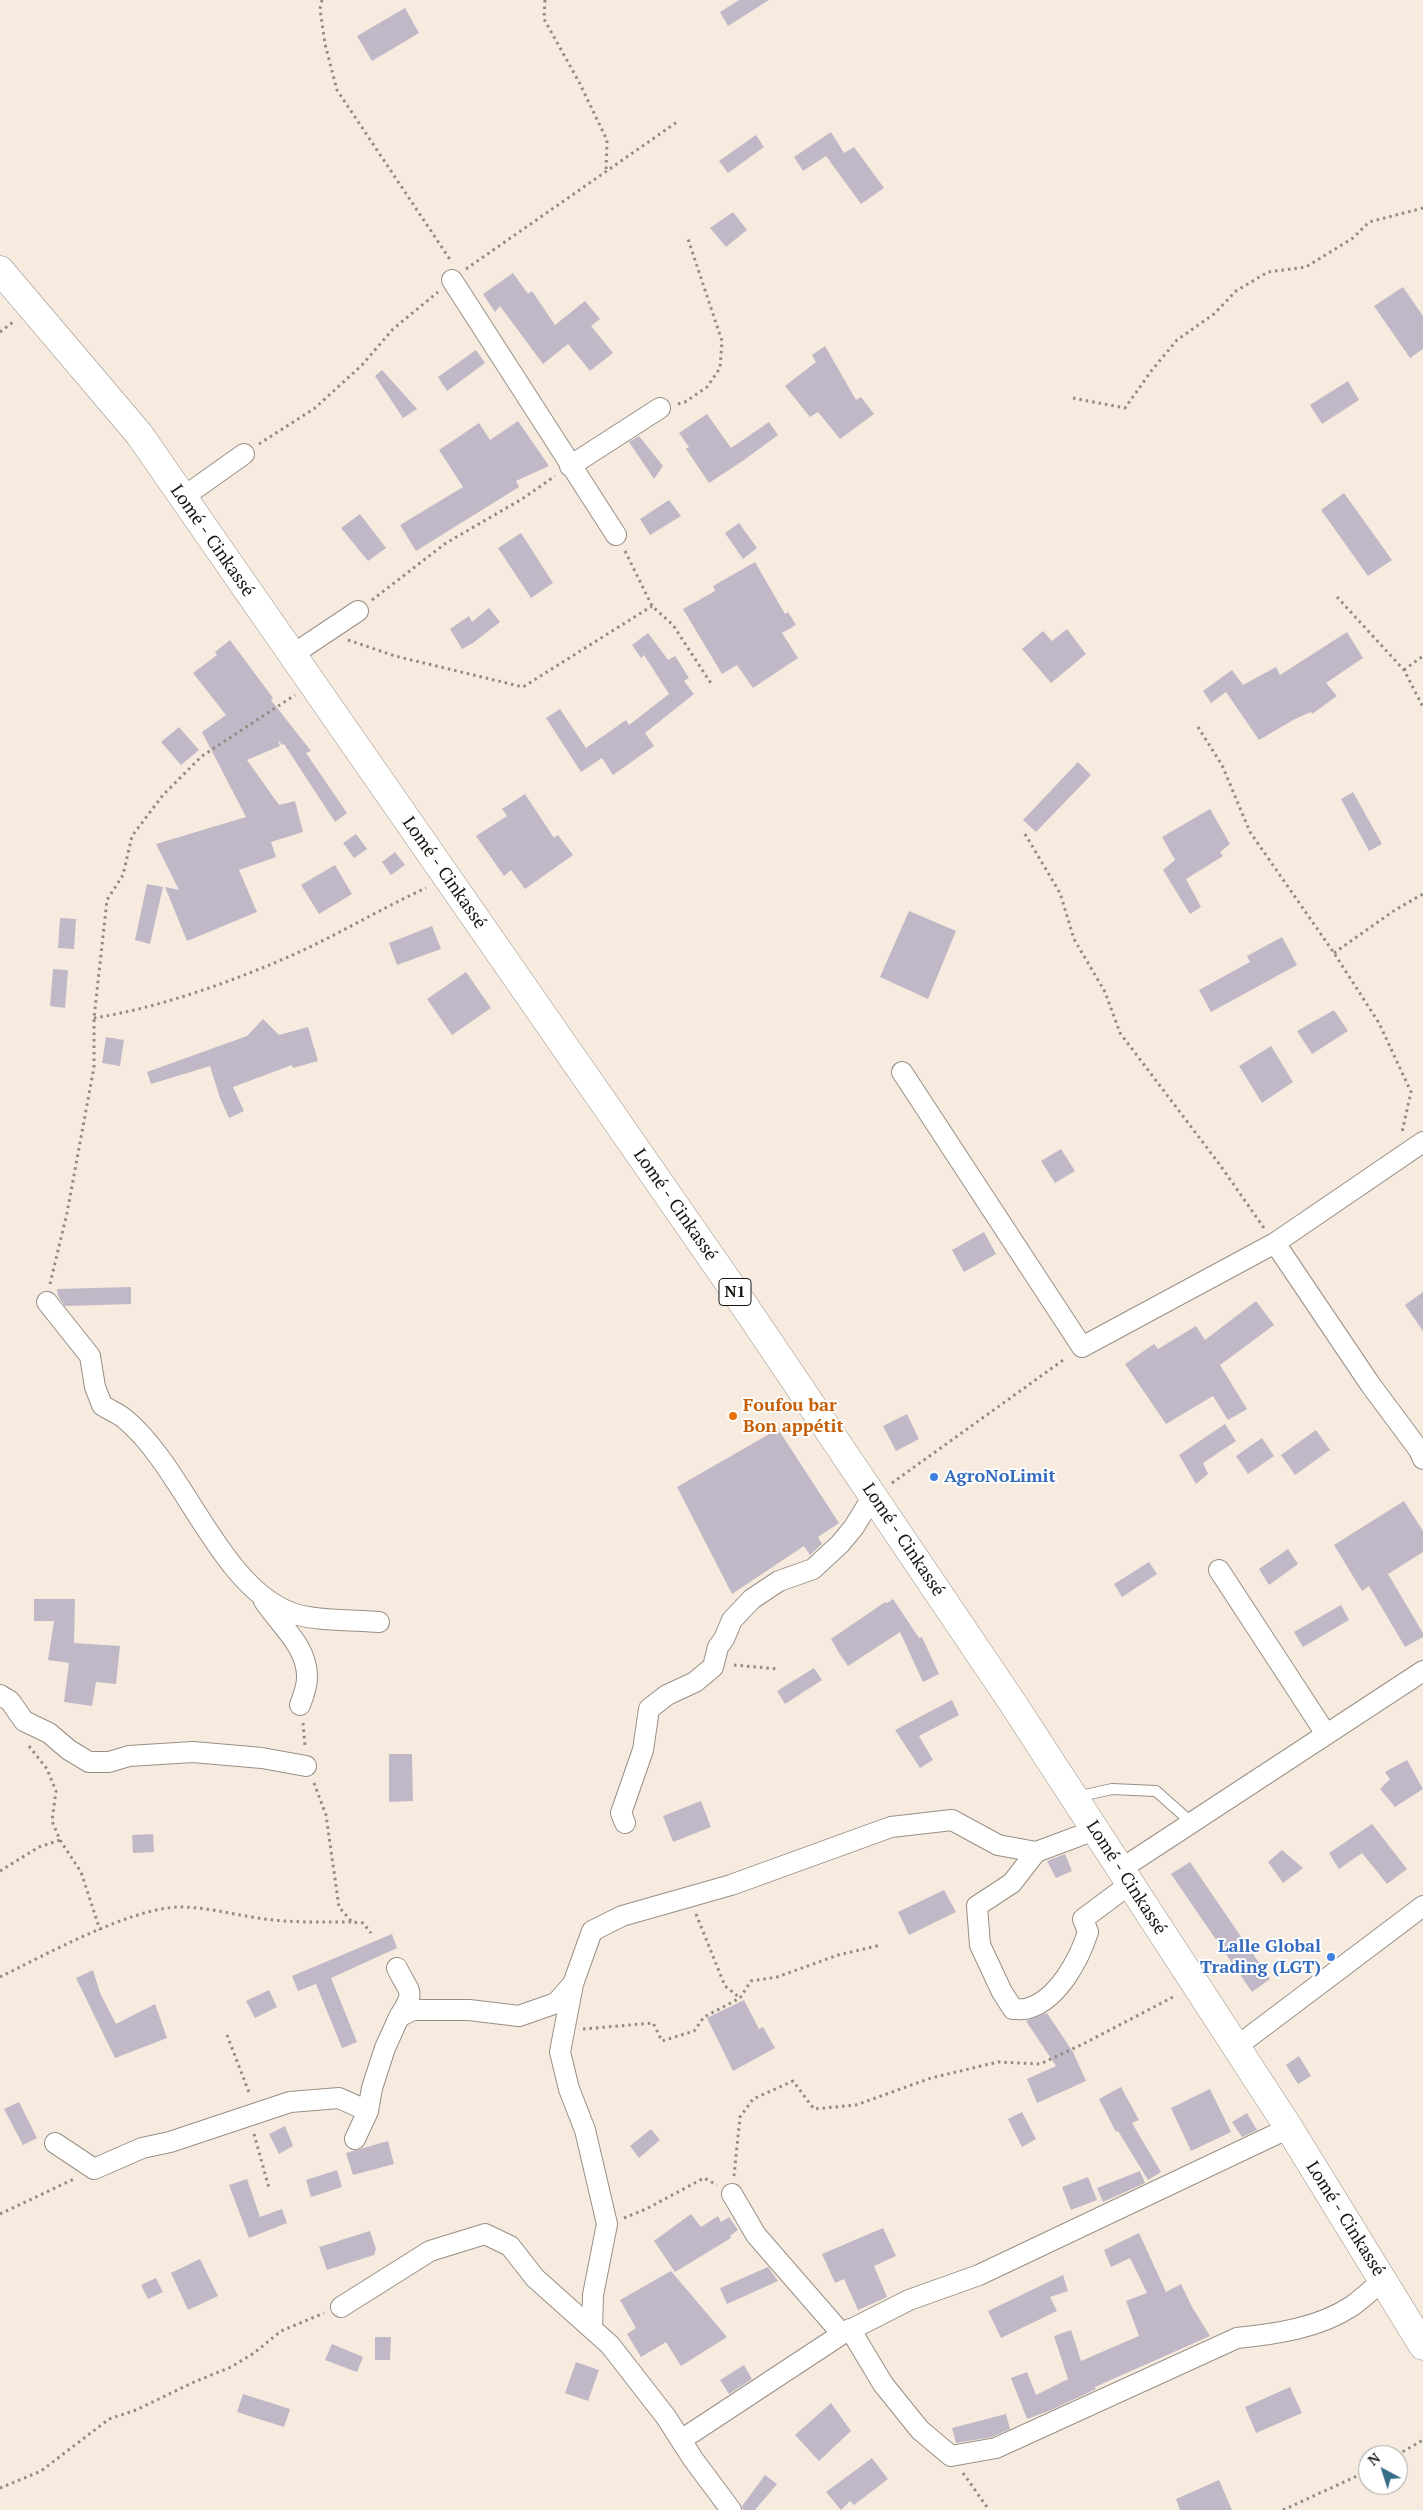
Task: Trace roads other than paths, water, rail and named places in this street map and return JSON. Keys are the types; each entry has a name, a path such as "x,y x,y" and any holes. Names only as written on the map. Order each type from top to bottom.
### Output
{"highway":[{"name":"Lomé - Cinkassé","path":"0,270 139,434 727,1280 1074,1797 1289,2128 1423,2346"}],"street":[{"path":"456,277 570,466 616,535"},
{"path":"570,466 660,408"},
{"path":"182,498 244,454"},
{"path":"292,655 358,611"},
{"path":"902,1072 1082,1347 1275,1243 1395,1159 1423,1142"},
{"path":"1275,1243 1370,1384 1422,1452"},
{"path":"48,1302 90,1356 95,1386 102,1405 124,1418 143,1436 170,1469 223,1552 256,1589 274,1605 294,1614 379,1622"},
{"path":"624,1823 621,1813 643,1750 649,1709 667,1695 695,1682 713,1668 718,1647 724,1639 732,1620 752,1599 779,1581 813,1569 844,1539 873,1496"},
{"path":"1219,1570 1326,1734"},
{"path":"256,1589 270,1612 290,1634 304,1656 308,1678 300,1705"},
{"path":"1036,1852 1012,1883 977,1906 980,1945 1013,2009 1028,2008 1048,1998 1067,1974 1084,1946 1088,1932 1083,1920 1125,1877 1192,1822 1423,1671"},
{"path":"0,1696 10,1701 24,1721 49,1733 69,1750 88,1762 109,1762 129,1756 193,1752 262,1758 306,1766"},
{"path":"592,2329 593,2295 607,2224 585,2130 569,2089 560,2052 573,1984 592,1931 622,1916 781,1869 891,1827 952,1820 998,1845 1036,1852 1095,1830"},
{"path":"1236,2047 1423,1906"},
{"path":"397,1968 410,1990 439,2010"},
{"path":"399,2017 412,2010 469,2010 520,2016 556,2003 573,1984"},
{"path":"355,2140 368,2111 372,2088 385,2048 399,2017 410,2000 410,1990"},
{"path":"55,2143 94,2169 142,2148 290,2102 339,2098 368,2111"},
{"path":"681,2440 846,2331 909,2300 978,2275 1289,2128"},
{"path":"732,2194 756,2235 846,2331 883,2384 920,2430 951,2456 996,2448 1237,2338 1271,2334 1316,2324 1352,2306 1382,2280"},
{"path":"341,2307 430,2251 485,2234 510,2246 534,2278 610,2345 666,2417 731,2510"}],"lane":[{"path":"1074,1797 1112,1789 1156,1791 1192,1822"}],"place":[{"name":"Foufou bar Bon appétit","path":"733,1416"},
{"name":"AgroNoLimit","path":"934,1477"},
{"name":"Lalle Global Trading (LGT)","path":"1331,1957"}]}
